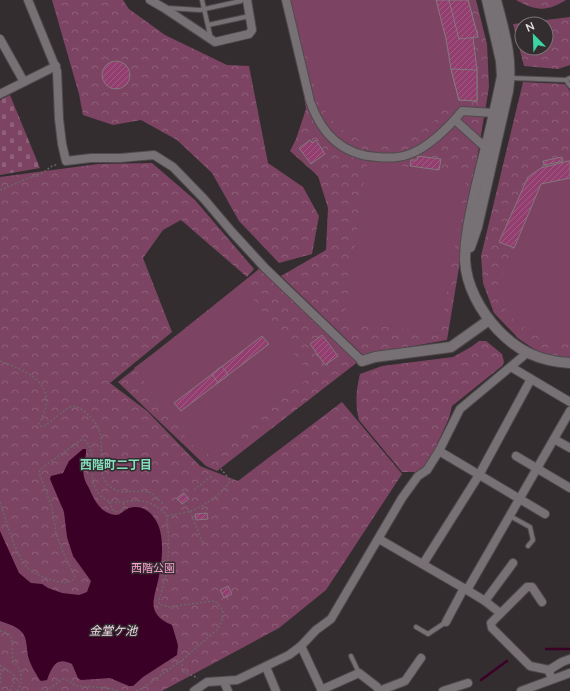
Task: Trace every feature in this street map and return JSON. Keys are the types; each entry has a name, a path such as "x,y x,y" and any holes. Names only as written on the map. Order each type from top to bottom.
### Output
{"street":[{"path":"28,0 57,70 62,144 66,161 91,158 120,158 154,154 173,167 204,199 264,268 362,361 375,357 451,347 489,320"},
{"path":"150,0 161,4 214,42 249,34 252,30 244,0"},
{"path":"286,0 310,101 315,116 336,143 352,152 370,157 388,158 408,155 424,146 443,131 462,111 494,113"},
{"path":"487,0 501,61 502,76 468,225 465,260 470,284 482,310 489,320 508,340 528,353 552,362 570,363"},
{"path":"465,260 477,227 510,78 510,60 496,0"},
{"path":"0,39 24,82"},
{"path":"0,94 56,66"},
{"path":"455,120 486,148"},
{"path":"194,691 207,682 237,680 289,655 301,646 316,630 331,619 402,498 418,476 427,470 439,451 460,409 528,353"},
{"path":"511,367 570,402"},
{"path":"423,564 479,475 531,379"},
{"path":"446,622 510,516 570,412"},
{"path":"554,439 570,448"},
{"path":"439,451 545,514"},
{"path":"516,456 537,470 570,488"},
{"path":"379,539 466,589 500,613"},
{"path":"485,601 513,563"},
{"path":"542,602 532,587 527,587 491,623 492,628 530,666 549,670 557,664 570,659"},
{"path":"301,646 322,690 359,673 377,687 379,691 405,680 421,658"},
{"path":"266,667 276,691"},
{"path":"549,670 552,680"},
{"path":"521,691 570,673"},
{"path":"224,682 228,691"},
{"path":"443,691 468,683"}],"lane":[{"path":"202,0 211,40"},
{"path":"161,4 204,9 244,0"},
{"path":"208,24 245,16"},
{"path":"510,78 568,79 570,86"},
{"path":"510,516 530,527 533,540 528,546"},
{"path":"416,627 428,634 446,622"},
{"path":"351,656 359,673"}],"path":[{"path":"0,190 44,172 52,166 66,161"},
{"path":"0,361 31,376 41,384 46,394 46,404 39,424 40,426 42,427 46,425 69,407 74,406 81,409 95,422 100,432 102,474 109,485 116,490 142,490 152,493 164,505"},
{"path":"0,502 11,536 27,567 38,575 54,581 66,583 72,581 75,577 60,544 56,532 52,508 39,472 43,467 81,440 85,440 89,444 93,458 93,480 98,492 105,500 119,503 141,500 162,511 166,516 169,541 168,564 159,604 168,607 212,601 218,603 223,611 223,618 218,629 182,660 139,690 134,691"},
{"path":"166,516 190,511 202,506 228,485 230,480 221,469"},
{"path":"194,490 214,475"},
{"path":"109,502 113,510 118,513 123,509 124,502"},
{"path":"190,511 203,542"},
{"path":"0,631 7,632 11,636 13,643 14,660 22,676 21,683 17,691"},
{"path":"182,660 182,671 207,682"},
{"path":"0,665 14,673 15,680 10,691"},
{"path":"0,669 0,685"},
{"path":"46,691 63,679 76,686 107,688 119,691"}],"green space":[{"path":"52,0 123,0 129,9 165,35 227,65 249,66 268,163 303,187 319,216 312,254 279,263 239,221 212,173 177,140 141,120 113,125 83,115 79,94"},
{"path":"289,0 476,0 487,44 489,87 447,340 363,355 281,276 326,250 328,208 318,176 290,151 296,139 306,109"},
{"path":"294,0 436,0 444,25 451,69 460,105 444,109 430,125 415,135 396,141 374,143 358,139 339,128 327,114 319,100 294,11"},
{"path":"516,0 566,0 553,7 541,9 523,4"},
{"path":"570,17 570,65 558,69 524,66 521,56 554,56 554,19"},
{"path":"523,82 565,84 570,91 570,360 543,355 519,339 494,313 483,283 481,256"},
{"path":"10,95 40,168 0,175 0,100"},
{"path":"367,162 467,174 440,334 344,321"},
{"name":"西階公園","path":"152,163 195,200 254,269 247,277 181,220 163,230 143,258 172,332 110,383 147,411 200,466 238,481 342,402 402,474 326,590 279,628 162,691 0,691 0,177 98,164"},
{"path":"570,178 570,343 562,343 535,335 514,321 501,303 498,285 541,184"},
{"path":"259,269 359,361 217,471 206,466 118,382"},
{"path":"243,286 311,376 202,458 134,368"},
{"path":"479,341 486,341 502,354 504,362 502,366 452,406 449,418 429,462 423,469 419,472 402,472 359,420 356,397 360,374 382,366 453,357"}],"water":[{"name":"金堂ケ池","path":"83,449 86,449 86,453 83,474 93,497 99,506 106,512 116,515 129,508 139,507 144,509 151,514 157,522 161,533 162,558 154,604 158,615 172,625 178,645 177,655 143,677 133,686 129,686 110,678 81,680 78,678 72,664 62,661 55,664 47,680 41,681 30,662 23,633 20,630 0,621 0,531 19,573 31,583 42,584 62,593 79,595 87,592 91,581 73,556 67,537 64,512 50,479 51,476 63,473 69,461"}],"building":[{"path":"436,0 468,0 478,37 473,37 477,70 477,101 459,100"},
{"path":"449,0 468,0 478,37 459,39"},
{"path":"116,61 126,65 130,75 126,85 116,89 106,85 102,75 106,65"},
{"path":"451,69 477,70 477,101 459,100"},
{"path":"310,140 312,143 316,140 325,154 311,164 299,148"},
{"path":"418,156 441,159 439,170 410,166 411,160 417,160"},
{"path":"562,157 563,161 544,165 543,161"},
{"path":"570,161 570,178 541,184 514,248 499,242 528,177 541,168"},
{"path":"322,335 338,356 325,365 310,344"},
{"path":"262,336 269,344 181,411 174,403"},
{"path":"222,366 228,375 218,383 212,374"},
{"path":"184,493 189,499 182,504 177,498"},
{"path":"207,513 208,519 196,520 195,514"},
{"path":"228,586 232,594 224,598 220,590"}],"waterway":[{"path":"546,649 570,649"},
{"path":"481,680 507,661"}],"district":[{"name":"西階町二丁目","path":"116,465"}]}
